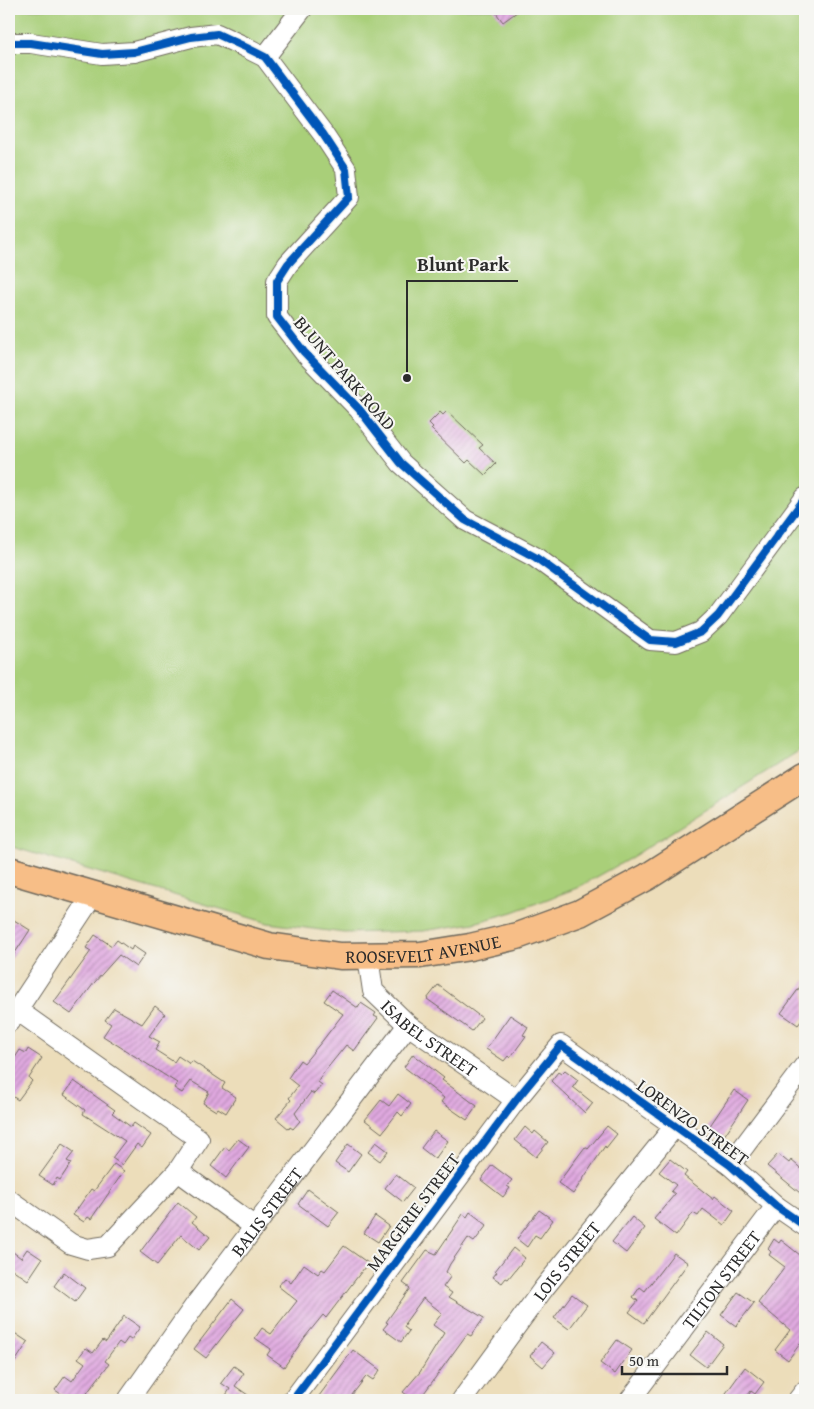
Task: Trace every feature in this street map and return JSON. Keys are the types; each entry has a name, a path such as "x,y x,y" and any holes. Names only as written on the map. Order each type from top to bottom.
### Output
{"main road":[{"name":"ROOSEVELT AVENUE","path":"9,870 262,945 313,954 368,957 420,955 470,947 517,936 560,922 599,904 647,877 805,776"}],"street":[{"path":"265,57 302,9"},
{"name":"BLUNT PARK ROAD","path":"9,42 31,43 102,54 134,52 191,37 217,34 265,57 323,134 346,169 349,197 288,264 277,282 277,317 304,352 359,409 401,463 465,520 536,557 650,640 676,642 701,632 718,616 805,498"},
{"path":"9,1200 71,1244 88,1249 108,1246 178,1171 199,1139 13,1016 93,895"},
{"name":"ISABEL STREET","path":"368,957 373,991 408,1025 516,1100"},
{"name":"BALIS STREET","path":"128,1400 196,1304 408,1025"},
{"name":"MARGERIE STREET","path":"293,1400 516,1100 561,1045"},
{"name":"LORENZO STREET","path":"561,1045 730,1165 776,1206 805,1226"},
{"path":"730,1165 805,1066"},
{"name":"LOIS STREET","path":"462,1400 544,1288 675,1126"},
{"path":"178,1171 255,1227"},
{"name":"TILTON STREET","path":"630,1400 776,1206"},
{"path":"798,1400 805,1391"}],"green space":[{"path":"9,9 805,9 805,747 629,859 577,888 513,912 474,923 423,931 344,933 268,923 9,846"}],"building":[{"path":"493,9 521,9 503,22"},
{"path":"447,411 483,445 479,448 496,464 485,475 469,460 466,463 431,429 433,427 429,423 440,412 443,415"},
{"path":"14,920 30,930 9,962 9,927"},
{"path":"95,935 112,946 117,940 131,950 133,946 145,954 136,967 119,955 94,983 71,1014 54,1002 91,951 86,948"},
{"path":"805,980 805,1016 798,1025 781,1013"},
{"path":"438,985 482,1018 472,1031 427,999"},
{"path":"332,990 358,1008 361,1003 376,1013 374,1016 378,1018 354,1051 346,1045 321,1076 318,1082 322,1085 314,1094 311,1092 295,1113 300,1121 293,1129 290,1127 289,1129 276,1118 291,1100 289,1098 298,1086 288,1078 300,1060 304,1063 343,1014 324,1001"},
{"path":"155,1006 165,1014 149,1036 160,1042 155,1050 174,1062 178,1056 190,1064 192,1061 225,1083 222,1088 236,1097 226,1113 218,1108 216,1111 203,1103 209,1092 191,1081 182,1093 174,1088 177,1083 103,1036 111,1024 105,1020 114,1008 142,1024"},
{"path":"510,1015 528,1027 523,1035 526,1036 510,1058 508,1056 504,1061 486,1049"},
{"path":"28,1049 42,1058 29,1078 32,1081 18,1100 9,1094 9,1067 20,1050 26,1053"},
{"path":"413,1054 444,1078 442,1080 477,1106 467,1120 441,1102 444,1098 404,1067"},
{"path":"565,1070 578,1080 573,1087 593,1103 585,1113 551,1081 558,1072 561,1074"},
{"path":"74,1081 115,1110 112,1113 131,1127 134,1123 151,1135 142,1148 137,1144 122,1165 112,1158 125,1141 83,1114 85,1110 64,1095"},
{"path":"734,1090 748,1100 722,1139 707,1130"},
{"path":"398,1094 411,1104 402,1116 398,1112 382,1133 365,1120 381,1100 389,1106"},
{"path":"607,1126 617,1134 606,1148 605,1146 573,1194 558,1183 585,1147 588,1149"},
{"path":"525,1127 533,1134 535,1131 548,1142 536,1157 515,1140"},
{"path":"434,1131 448,1141 435,1159 421,1148"},
{"path":"238,1139 249,1147 226,1178 211,1166 225,1147 229,1150"},
{"path":"376,1142 388,1151 380,1161 368,1152"},
{"path":"62,1144 74,1152 67,1161 71,1163 60,1180 57,1178 53,1185 39,1176"},
{"path":"348,1144 361,1154 348,1172 335,1163"},
{"path":"778,1154 789,1163 791,1160 805,1172 805,1197 767,1166"},
{"path":"670,1159 687,1172 684,1176 713,1199 715,1196 734,1211 724,1225 703,1209 698,1216 693,1213 676,1236 654,1219 675,1194 671,1191 676,1185 659,1172"},
{"path":"114,1164 124,1171 91,1219 88,1217 84,1222 73,1215 91,1189 94,1191"},
{"path":"492,1165 512,1180 507,1186 510,1188 503,1197 481,1180"},
{"path":"396,1174 414,1188 403,1202 385,1188"},
{"path":"308,1189 339,1212 328,1226 298,1204"},
{"path":"178,1202 196,1217 192,1222 210,1237 199,1250 181,1235 157,1265 140,1252"},
{"path":"539,1210 553,1220 540,1238 535,1235 527,1247 517,1239"},
{"path":"470,1212 487,1225 474,1242 468,1238 450,1264 446,1272 451,1276 443,1287 452,1293 449,1297 484,1318 471,1336 467,1334 419,1400 413,1400 403,1392 420,1372 444,1333 433,1325 442,1313 423,1298 405,1323 404,1327 409,1331 401,1342 383,1329 410,1288 403,1283 427,1250 436,1254 463,1214 467,1217"},
{"path":"375,1216 389,1226 378,1242 364,1233"},
{"path":"632,1217 645,1228 626,1253 612,1242"},
{"path":"774,1239 779,1243 781,1240 805,1259 805,1337 788,1360 775,1350 790,1330 758,1303 785,1267 769,1255 771,1252 768,1249"},
{"path":"344,1246 368,1263 326,1318 323,1315 305,1337 284,1367 267,1355 271,1349 255,1338 262,1328 271,1334 297,1301 278,1286 285,1278 291,1283 304,1264 318,1274 322,1269 325,1271"},
{"path":"513,1248 525,1258 508,1279 506,1278 502,1283 493,1277 497,1272 495,1271"},
{"path":"9,1249 21,1258 27,1249 42,1259 28,1280 9,1267"},
{"path":"674,1253 688,1263 644,1323 629,1312 638,1301 633,1297 640,1287 645,1291"},
{"path":"64,1272 85,1288 75,1302 54,1286"},
{"path":"738,1292 754,1303 736,1326 721,1315"},
{"path":"572,1294 587,1305 569,1329 554,1318"},
{"path":"232,1299 244,1309 206,1358 194,1349"},
{"path":"124,1316 140,1327 131,1340 128,1338 123,1345 119,1342 105,1361 109,1364 87,1393 97,1400 70,1400 55,1390 65,1376 72,1381 85,1363 78,1358 86,1348 93,1353 103,1340 106,1342"},
{"path":"13,1332 28,1342 9,1371 9,1339"},
{"path":"708,1332 723,1344 706,1367 690,1355"},
{"path":"617,1340 632,1350 615,1374 600,1363"},
{"path":"541,1342 555,1353 543,1367 530,1356"},
{"path":"353,1350 380,1370 373,1380 367,1376 348,1400 316,1400"},
{"path":"234,1366 244,1373 235,1386 255,1400 223,1400 230,1389 221,1383"},
{"path":"745,1367 764,1382 755,1394 751,1391 745,1400 721,1400"}],"cycle path":[{"path":"9,43 31,43 102,54 134,52 191,37 217,34 265,57 323,134 346,169 349,197 288,264 277,281 277,317 304,352 359,409 401,463 465,520 535,557 650,640 676,642 701,632 718,616 805,498"},
{"path":"293,1400 516,1100 561,1045 730,1165 776,1206 805,1226"}],"place":[{"name":"Blunt Park","path":"407,378"}]}
